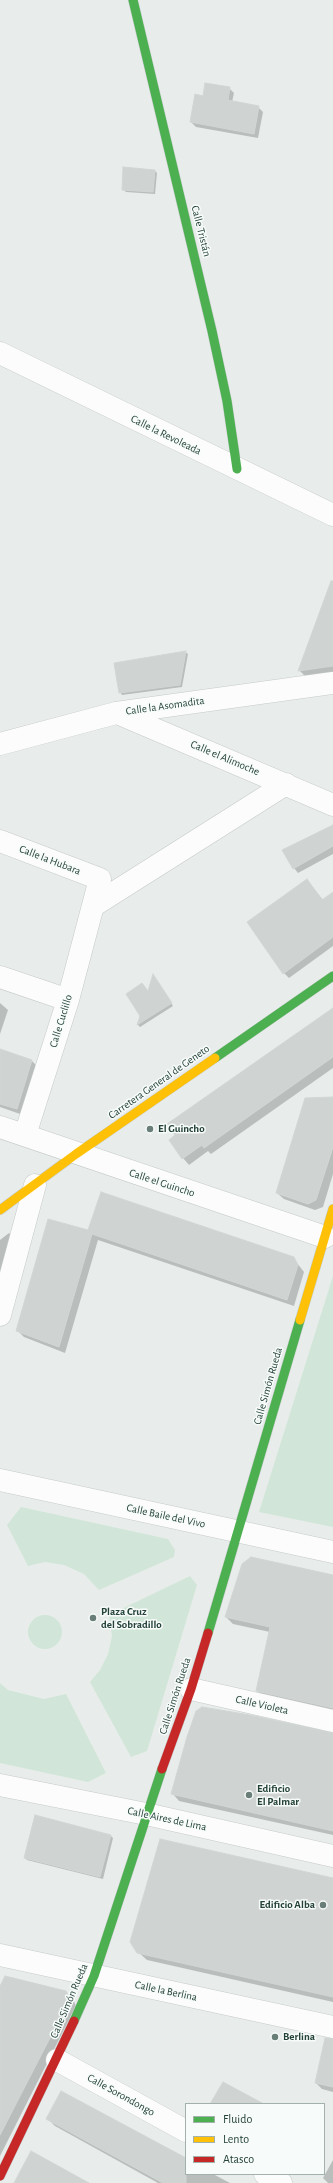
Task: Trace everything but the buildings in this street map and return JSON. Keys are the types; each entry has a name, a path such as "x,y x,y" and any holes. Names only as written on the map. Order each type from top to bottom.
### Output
{"street":[{"name":"Calle Tristán","path":"133,0 212,331 227,400 237,470"},
{"name":"Calle la Revoleada","path":"0,353 237,470 333,515"},
{"name":"Calle la Asomadita","path":"0,744 71,723 116,713 333,684"},
{"name":"Calle el Alimoche","path":"116,713 333,805"},
{"path":"93,906 286,784"},
{"name":"Calle la Hubara","path":"0,841 100,879"},
{"name":"Calle Cuclillo","path":"25,1136 68,1000 100,879"},
{"name":"Carretera General de Geneto","path":"0,1210 76,1154 333,976"},
{"path":"0,977 68,1000"},
{"name":"Calle el Guincho","path":"0,1128 325,1237"},
{"path":"0,1315 35,1185"},
{"name":"Calle Simón Rueda","path":"0,2176 57,2060 94,1976 146,1814 191,1689 333,1209"},
{"name":"Calle Baile del Vivo","path":"0,1480 333,1552"},
{"name":"Calle Violeta","path":"191,1689 333,1720"},
{"name":"Calle Aires de Lima","path":"0,1785 146,1814 333,1856"},
{"name":"Calle la Berlina","path":"0,1955 333,2027"},
{"name":"Calle Sorondongo","path":"57,2060 185,2130"},
{"path":"267,2175 281,2183"}],"green space":[{"path":"333,1276 333,1527 259,1512"},
{"path":"21,1507 168,1539 175,1550 174,1557 99,1590 84,1574 64,1565 45,1562 28,1566 7,1525"},
{"path":"190,1576 197,1585 147,1751 131,1757 90,1682 100,1670 108,1654 112,1636 109,1615"},
{"path":"42,1615 48,1615 52,1616 59,1622 62,1632 61,1639 55,1646 48,1649 42,1649 38,1648 31,1642 28,1635 28,1629 29,1625 35,1618"},
{"path":"0,1683 8,1690 44,1699 66,1694 106,1773 88,1782 0,1763"}],"traffic: fast":[{"path":"133,0 212,331 227,401 237,469"},
{"path":"215,1058 333,976"},
{"path":"208,1633 300,1320"},
{"path":"74,2021 94,1976 162,1769"}],"traffic: slow":[{"path":"0,1210 76,1154 215,1058"},
{"path":"300,1320 333,1209"}],"traffic: jam":[{"path":"162,1769 191,1689 208,1633"},
{"path":"0,2176 74,2021"}],"place":[{"name":"El Guincho","path":"150,1129"},
{"name":"Plaza Cruz del Sobradillo","path":"93,1618"},
{"name":"Edificio El Palmar","path":"249,1795"},
{"name":"Edificio Alba","path":"323,1905"},
{"name":"Berlina","path":"275,2037"}]}
